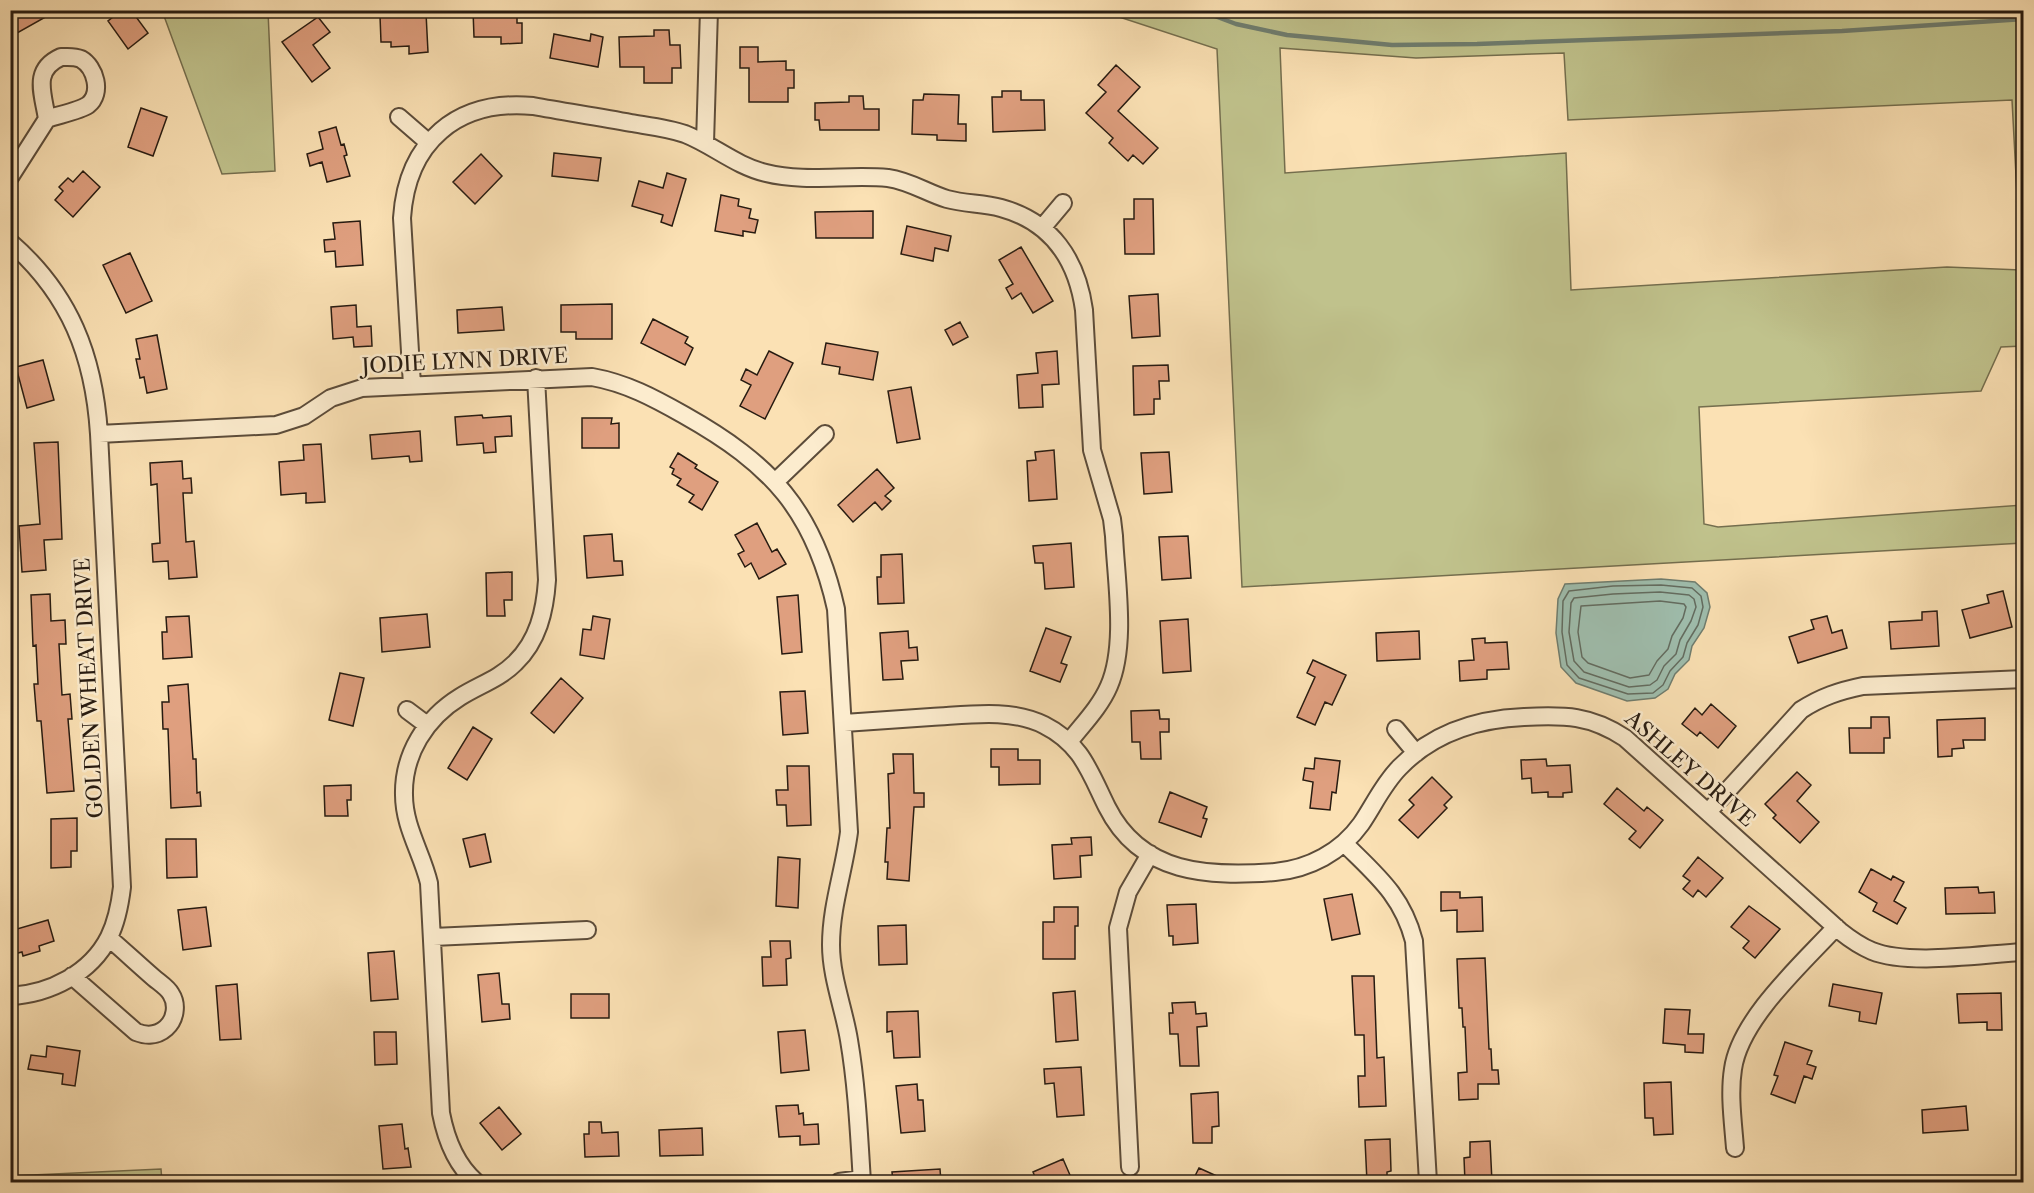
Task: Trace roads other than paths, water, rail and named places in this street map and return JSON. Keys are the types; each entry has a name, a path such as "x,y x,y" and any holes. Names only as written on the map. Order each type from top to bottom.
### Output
{"street":[{"path":"705,143 708,10"},
{"path":"412,385 402,218 408,179 417,160 429,144 456,120 474,111 514,104 673,131 705,143 733,160 764,173 801,177 887,178 907,182 945,199 1000,208 1019,214 1042,228 1065,253 1075,271 1081,290 1092,450 1112,519 1114,536 1119,641 1116,668 1099,705 1069,742"},
{"path":"399,117 429,144"},
{"path":"10,177 46,119"},
{"path":"1042,228 1063,203"},
{"name":"GOLDEN WHEAT DRIVE","path":"10,242 44,276 71,318 84,346 97,405 122,887 119,908 109,938"},
{"name":"JODIE LYNN DRIVE","path":"99,434 276,425 304,416 343,393 362,388 592,377 620,383 641,391 738,448 775,482 792,502 820,552 836,609 849,832 846,857 833,911 831,946 854,1075 862,1181"},
{"path":"476,1182 452,1151 441,1113 429,883 424,862 408,824 404,794 405,774 410,755 427,725 446,706 462,695 492,681 516,663 538,629 546,604 547,580 536,378"},
{"path":"775,482 825,434"},
{"path":"1707,812 1801,711 1817,700 1838,691 1863,686 2024,679"},
{"path":"407,710 427,725"},
{"name":"ASHLEY DRIVE","path":"844,723 986,714 1025,717 1044,725 1069,742 1090,768 1108,809 1135,843 1171,865 1192,872 1213,874 1276,872 1296,869 1316,862 1344,843 1361,823 1383,787 1400,768 1416,753 1455,730 1479,722 1504,718 1569,716 1590,719 1626,738 1855,942 1872,951 1892,957 1911,959 2024,951"},
{"path":"1396,729 1416,753"},
{"path":"1344,843 1389,889 1408,920 1414,941 1428,1182"},
{"path":"1130,1167 1118,928 1128,892 1150,854"},
{"path":"1735,1148 1731,1088 1733,1068 1742,1038 1759,1012 1836,927"},
{"path":"433,937 587,930"},
{"path":"10,996 41,992 60,985 72,976 87,965 109,938 170,992 175,1005 175,1015 171,1024 164,1030 154,1034 136,1032 72,976"},
{"path":"839,1182 862,1181"}],"water":[{"path":"1366,11 1473,11 1388,17"},
{"path":"1661,579 1695,582 1707,593 1710,607 1704,628 1692,646 1689,660 1675,674 1668,689 1655,698 1627,701 1576,683 1561,667 1556,633 1558,599 1565,584"}],"waterway":[{"path":"1199,10 1236,24 1287,35 1392,45 1842,31 2024,19"}]}
